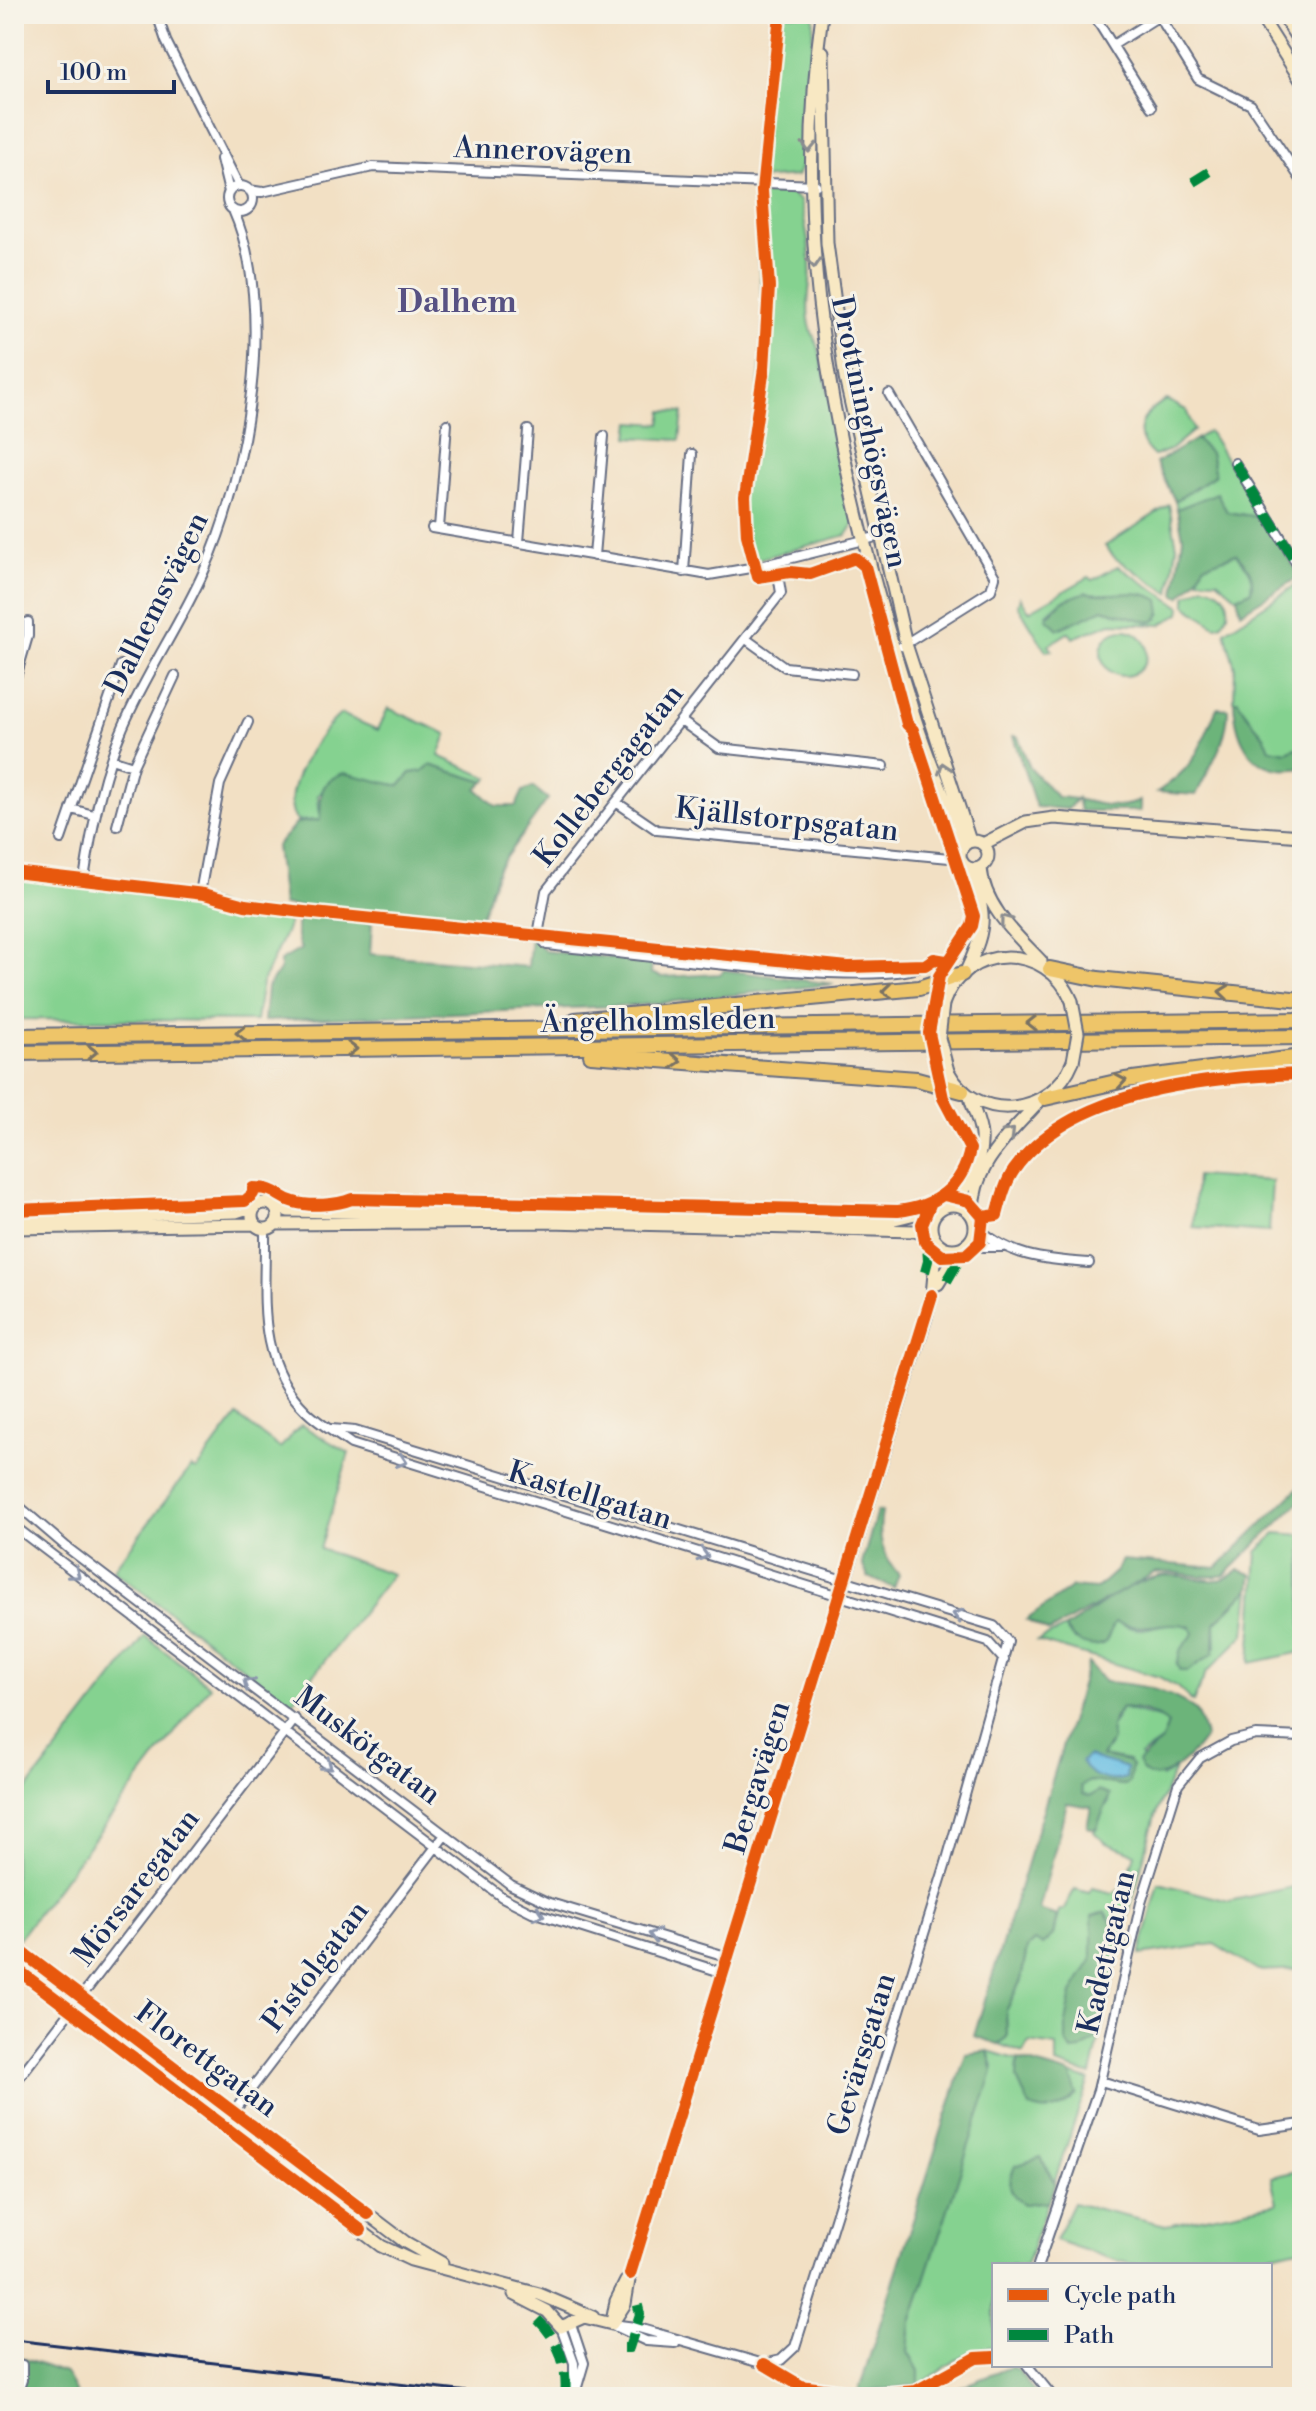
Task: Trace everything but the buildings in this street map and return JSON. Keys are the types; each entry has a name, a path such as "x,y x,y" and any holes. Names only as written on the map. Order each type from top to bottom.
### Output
{"highway":[{"path":"1047,967 1098,979 1302,1000"},
{"path":"459,1031 491,1023 630,1016 919,988 964,973"},
{"name":"Ängelholmsleden","path":"14,1036 1302,1020"},
{"name":"Ängelholmsleden","path":"14,1053 1302,1037"},
{"path":"515,1047 917,1079 966,1094"},
{"path":"1042,1100 1125,1080 1302,1057"}],"street":[{"path":"157,14 160,29 217,146 252,201 246,210 233,210 227,200 229,192 217,146"},
{"name":"Drottninghögsvägen","path":"822,14 827,243 840,349 900,646"},
{"name":"Drottninghögsvägen","path":"822,14 810,124 809,185 824,349 864,538 984,886 993,904 1047,967"},
{"path":"1093,14 1151,107"},
{"path":"1259,14 1302,82"},
{"path":"1282,14 1302,46"},
{"path":"1113,45 1160,15 1201,82 1251,105 1302,181"},
{"name":"Annerovägen","path":"244,188 262,192 373,167 825,185"},
{"path":"229,192 244,188"},
{"name":"Annerovägen","path":"252,201 262,192"},
{"name":"Dalhemsvägen","path":"84,879 94,815 111,759 147,677 205,570 222,525 241,454 253,349 250,289 241,228 233,210"},
{"name":"Dalhemsvägen","path":"241,228 246,210"},
{"path":"889,394 995,577 991,590 900,646"},
{"path":"447,424 436,528 684,572 721,574 880,536"},
{"path":"519,542 528,430"},
{"path":"594,556 604,436"},
{"path":"684,572 692,454"},
{"path":"1235,463 1302,572"},
{"name":"Kollebergagatan","path":"776,562 781,593 544,894 538,935 544,944 835,975 912,971 925,965"},
{"path":"14,684 28,636 28,622"},
{"path":"746,639 785,667 852,674"},
{"name":"Dalhemsvägen","path":"61,839 121,665"},
{"name":"Dalhemsvägen","path":"117,826 133,766 175,676"},
{"path":"681,721 719,748 884,766"},
{"path":"200,893 220,784 248,722"},
{"path":"111,759 133,766"},
{"name":"Kjällstorpsgatan","path":"616,802 657,830 973,855"},
{"path":"71,809 94,815"},
{"path":"973,855 1026,822 1054,818 1302,836"},
{"name":"Drottninghögsvägen","path":"964,973 979,945 984,921 973,855"},
{"path":"14,872 200,893 223,897 235,903"},
{"path":"935,1240 931,1223 963,1191 979,1158 981,1137 966,1094 948,1071 939,1038 943,1004 964,973 1001,956 1019,956 1047,967 1072,1001 1078,1033 1073,1061 1065,1079 990,1157 975,1190 973,1237 962,1248"},
{"path":"966,1094 1005,1107 1042,1100"},
{"path":"257,1205 252,1214 265,1226"},
{"path":"14,1219 236,1212 257,1205 273,1205 288,1211 879,1223 945,1207 961,1207 1004,1247 1038,1259 1089,1263"},
{"path":"265,1226 278,1214 273,1205"},
{"path":"14,1228 549,1222 915,1231 947,1249 1004,1247"},
{"name":"Kastellgatan","path":"265,1226 264,1325 268,1348 288,1390 305,1410 351,1444 839,1596"},
{"name":"Bergavägen","path":"932,1295 935,1240"},
{"name":"Bergavägen","path":"612,2324 616,2301 630,2274 932,1295 950,1258 962,1248"},
{"name":"Kastellgatan","path":"331,1429 355,1431 844,1580"},
{"name":"Muskötgatan","path":"14,1502 69,1549 528,1895 729,1957"},
{"name":"Muskötgatan","path":"14,1526 435,1848 524,1910 724,1973"},
{"path":"844,1580 994,1626 1008,1642 1004,1660"},
{"path":"839,1596 988,1642 1004,1660"},
{"name":"Gevärsgatan","path":"593,2317 646,2341 685,2343 768,2364 784,2358 797,2342 946,1863 1004,1660"},
{"name":"Mörsaregatan","path":"14,2084 295,1719"},
{"name":"Kadettgatan","path":"1039,2263 1101,2081 1141,1903 1171,1803 1183,1777 1207,1753 1231,1741 1256,1735 1302,1737"},
{"name":"Pistolgatan","path":"223,2126 445,1835"},
{"name":"Florettgatan","path":"14,1946 405,2242 457,2271"},
{"name":"Florettgatan","path":"14,1967 381,2246 411,2260 457,2271 551,2307 593,2317"},
{"path":"1101,2081 1259,2130 1302,2124"},
{"path":"551,2307 566,2324 584,2363 574,2397"},
{"path":"566,2324 593,2317"},
{"path":"16,2397 22,2380 22,2365"},
{"path":"1029,2367 1053,2397"}],"green space":[{"path":"779,14 814,14 804,160 797,176 759,179 766,77"},
{"path":"759,190 789,192 800,201 810,262 810,324 819,348 856,521 847,535 748,562 740,497 758,402 764,321 757,244"},
{"path":"1167,400 1186,410 1194,430 1170,450 1154,456 1142,440 1142,424 1151,411"},
{"path":"663,411 683,412 680,440 629,437 631,422 661,424"},
{"path":"1207,432 1263,518 1227,512 1217,494 1177,509 1175,501 1215,475 1210,453 1196,439"},
{"path":"1196,439 1210,453 1215,475 1175,501 1156,463"},
{"path":"1217,493 1227,512 1263,518 1298,573 1297,578 1241,612 1237,597 1251,591 1252,580 1247,566 1236,554 1204,565 1197,579 1180,597 1175,594 1183,537 1177,509"},
{"path":"1169,505 1177,546 1170,593 1115,558 1105,546"},
{"path":"1236,554 1252,573 1251,591 1237,597 1217,580 1197,579 1203,565"},
{"path":"1118,566 1181,607 1180,613 1161,625 1111,623 1073,638 1069,632 1049,645 1052,650 1046,651 1018,605 1020,597 1029,611 1089,577 1093,580","holes":["1108,595 1158,619 1149,622 1103,609 1058,629 1047,614 1062,601"]},
{"path":"1302,581 1302,746 1286,752 1270,749 1260,730 1252,726 1234,700 1235,668 1225,631"},
{"path":"1204,586 1220,591 1226,598 1228,614 1221,625 1215,626 1186,605 1186,596"},
{"path":"1086,592 1150,596 1159,600 1161,613 1155,621 1149,622 1103,609 1058,629 1046,618 1062,601"},
{"path":"1124,630 1140,637 1147,653 1140,669 1124,676 1108,669 1101,653 1108,637"},
{"path":"1234,700 1238,700 1270,749 1286,752 1302,746 1302,768 1271,767 1259,762 1250,753 1238,730"},
{"path":"388,708 447,734 439,756 489,778 485,782 430,765 423,771 411,773 400,786 342,774 318,795 320,820 297,821 292,809 296,780 322,734 341,714 378,730"},
{"path":"1217,708 1228,709 1225,732 1196,795 1157,792 1189,765"},
{"path":"1013,736 1018,737 1030,768 1057,797 1076,799 1068,809 1036,807"},
{"path":"430,765 485,782 477,789 496,806 516,806 523,791 533,787 548,799 498,868 478,925 283,905 276,846 297,823 320,820 322,791 329,781 344,773 400,786 411,773 423,771"},
{"path":"1077,799 1118,806 1140,801 1140,811 1080,811"},
{"path":"14,877 209,900 234,916 247,909 289,914 288,926 262,983 256,1021 14,1019"},
{"path":"304,914 372,923 370,954 528,967 531,936 545,951 652,962 651,973 662,977 720,974 724,970 834,984 641,1005 264,1021 267,987 280,970 280,961 301,949 297,926"},
{"path":"1196,1176 1272,1181 1269,1232 1193,1227"},
{"path":"237,1416 280,1448 301,1425 349,1453 320,1549 392,1574 291,1704 113,1570 191,1467 196,1470"},
{"path":"1302,1484 1302,1499 1225,1575 1208,1577 1154,1573 1049,1632 1026,1620 1072,1587 1096,1589 1116,1571 1122,1560 1217,1568"},
{"path":"877,1511 882,1512 882,1546 899,1575 894,1588 868,1577 862,1564"},
{"path":"1276,1533 1302,1535 1302,1652 1250,1663 1257,1552"},
{"path":"1239,1570 1252,1574 1250,1588 1215,1623 1214,1653 1188,1671 1180,1671 1177,1665 1180,1651 1194,1633 1189,1626 1135,1627 1115,1622 1105,1643 1094,1646 1077,1641 1065,1628 1148,1579 1170,1575 1220,1580"},
{"path":"1250,1588 1245,1634 1206,1673 1193,1702 1177,1687 1159,1677 1037,1641 1065,1628 1075,1640 1102,1645 1114,1621 1140,1629 1177,1623 1189,1627 1194,1633 1177,1661 1216,1647 1215,1623"},
{"path":"145,1636 210,1686 19,1938 14,1934 14,1806"},
{"path":"1088,1663 1105,1682 1151,1689 1193,1708 1205,1737 1192,1754 1172,1770 1152,1776 1144,1772 1138,1762 1162,1741 1168,1724 1140,1711 1121,1708 1118,1712 1111,1728 1112,1740 1102,1756 1128,1761 1132,1766 1129,1783 1090,1781 1081,1786 1083,1794 1090,1796 1099,1791 1110,1795 1096,1829 1087,1827 1091,1807 1067,1803 1039,1910 1057,1916 1053,1935 1042,1945 1034,1941 1027,1948 1021,1980 1006,2011 1007,2037 998,2044 974,2036"},
{"path":"1121,1708 1163,1719 1168,1724 1162,1741 1140,1756 1162,1777 1175,1769 1155,1816 1122,1939 1110,1920 1072,1993 1081,2050 1100,2035 1091,2075 1056,2064 1056,2046 1029,2042 1023,2053 998,2044 1007,2037 1006,2011 1021,1980 1027,1948 1034,1941 1053,1935 1059,1910 1063,1910 1075,1889 1089,1893 1092,1888 1113,1893 1125,1886 1135,1854 1106,1843 1094,1832 1101,1810 1109,1802 1082,1794 1081,1786 1090,1781 1124,1785 1102,1756 1110,1745 1109,1731"},
{"path":"1159,1883 1229,1901 1302,1885 1302,1969 1258,1971 1214,1944 1140,1955"},
{"path":"1105,1912 1122,1939 1100,2035 1081,2050 1072,2051 1066,2041 1066,2023 1072,1993 1092,1960 1092,1916"},
{"path":"988,2051 1089,2080 1027,2263 992,2263 992,2347 964,2355 919,2385 919,2371 908,2351 911,2322 993,2066"},
{"path":"988,2051 993,2072 911,2322 908,2351 919,2371 919,2385 858,2393 966,2054"},
{"path":"1018,2059 1070,2074 1077,2094 1056,2109 1030,2107 1017,2079"},
{"path":"1041,2157 1055,2184 1049,2201 1024,2204 1012,2192 1010,2182 1015,2166"},
{"path":"1302,2170 1302,2247 1234,2263 1200,2263 1199,2259 1187,2263 1126,2263 1055,2240 1073,2203 1166,2225 1277,2203 1271,2177"},
{"path":"14,2359 24,2359 65,2373 78,2397 14,2397"},
{"path":"1011,2367 1018,2370 1038,2397 962,2397 960,2387"}],"water":[{"path":"1088,1756 1127,1768 1126,1778 1107,1780 1095,1775 1081,1762"}],"railway":[{"path":"14,2340 512,2397"}],"marked path":[{"path":"1193,182 1209,172"},
{"path":"1235,463 1302,572"},
{"path":"925,1272 927,1245"},
{"path":"947,1281 961,1257"},
{"path":"624,2348 629,2348 640,2314 637,2302"},
{"path":"538,2320 552,2337 561,2356 565,2397"}],"cycle path":[{"path":"14,1210 245,1201 253,1194 253,1188 268,1189 288,1200 315,1205 352,1199 898,1211 935,1200 961,1174 970,1149 943,1098 929,1033 939,976 972,926 974,916 913,730 907,724 865,566 855,558 810,574 790,572 758,577 747,535 745,497 764,368 769,287 762,191 780,14"},
{"path":"14,872 204,894 245,905 294,911 848,967 925,965 934,959 946,961"},
{"path":"983,1217 997,1215 1011,1175 1039,1142 1070,1121 1106,1104 1186,1084 1302,1074"},
{"path":"931,1202 922,1224 925,1242 942,1256 966,1255 980,1242 983,1217 969,1201 944,1195"},
{"path":"630,2274 932,1295"},
{"path":"14,1946 368,2214"},
{"path":"14,1967 361,2230"},
{"path":"764,2364 801,2386 867,2395 916,2391 976,2358 992,2357"}],"district":[{"name":"Dalhem","path":"457,301"}]}
